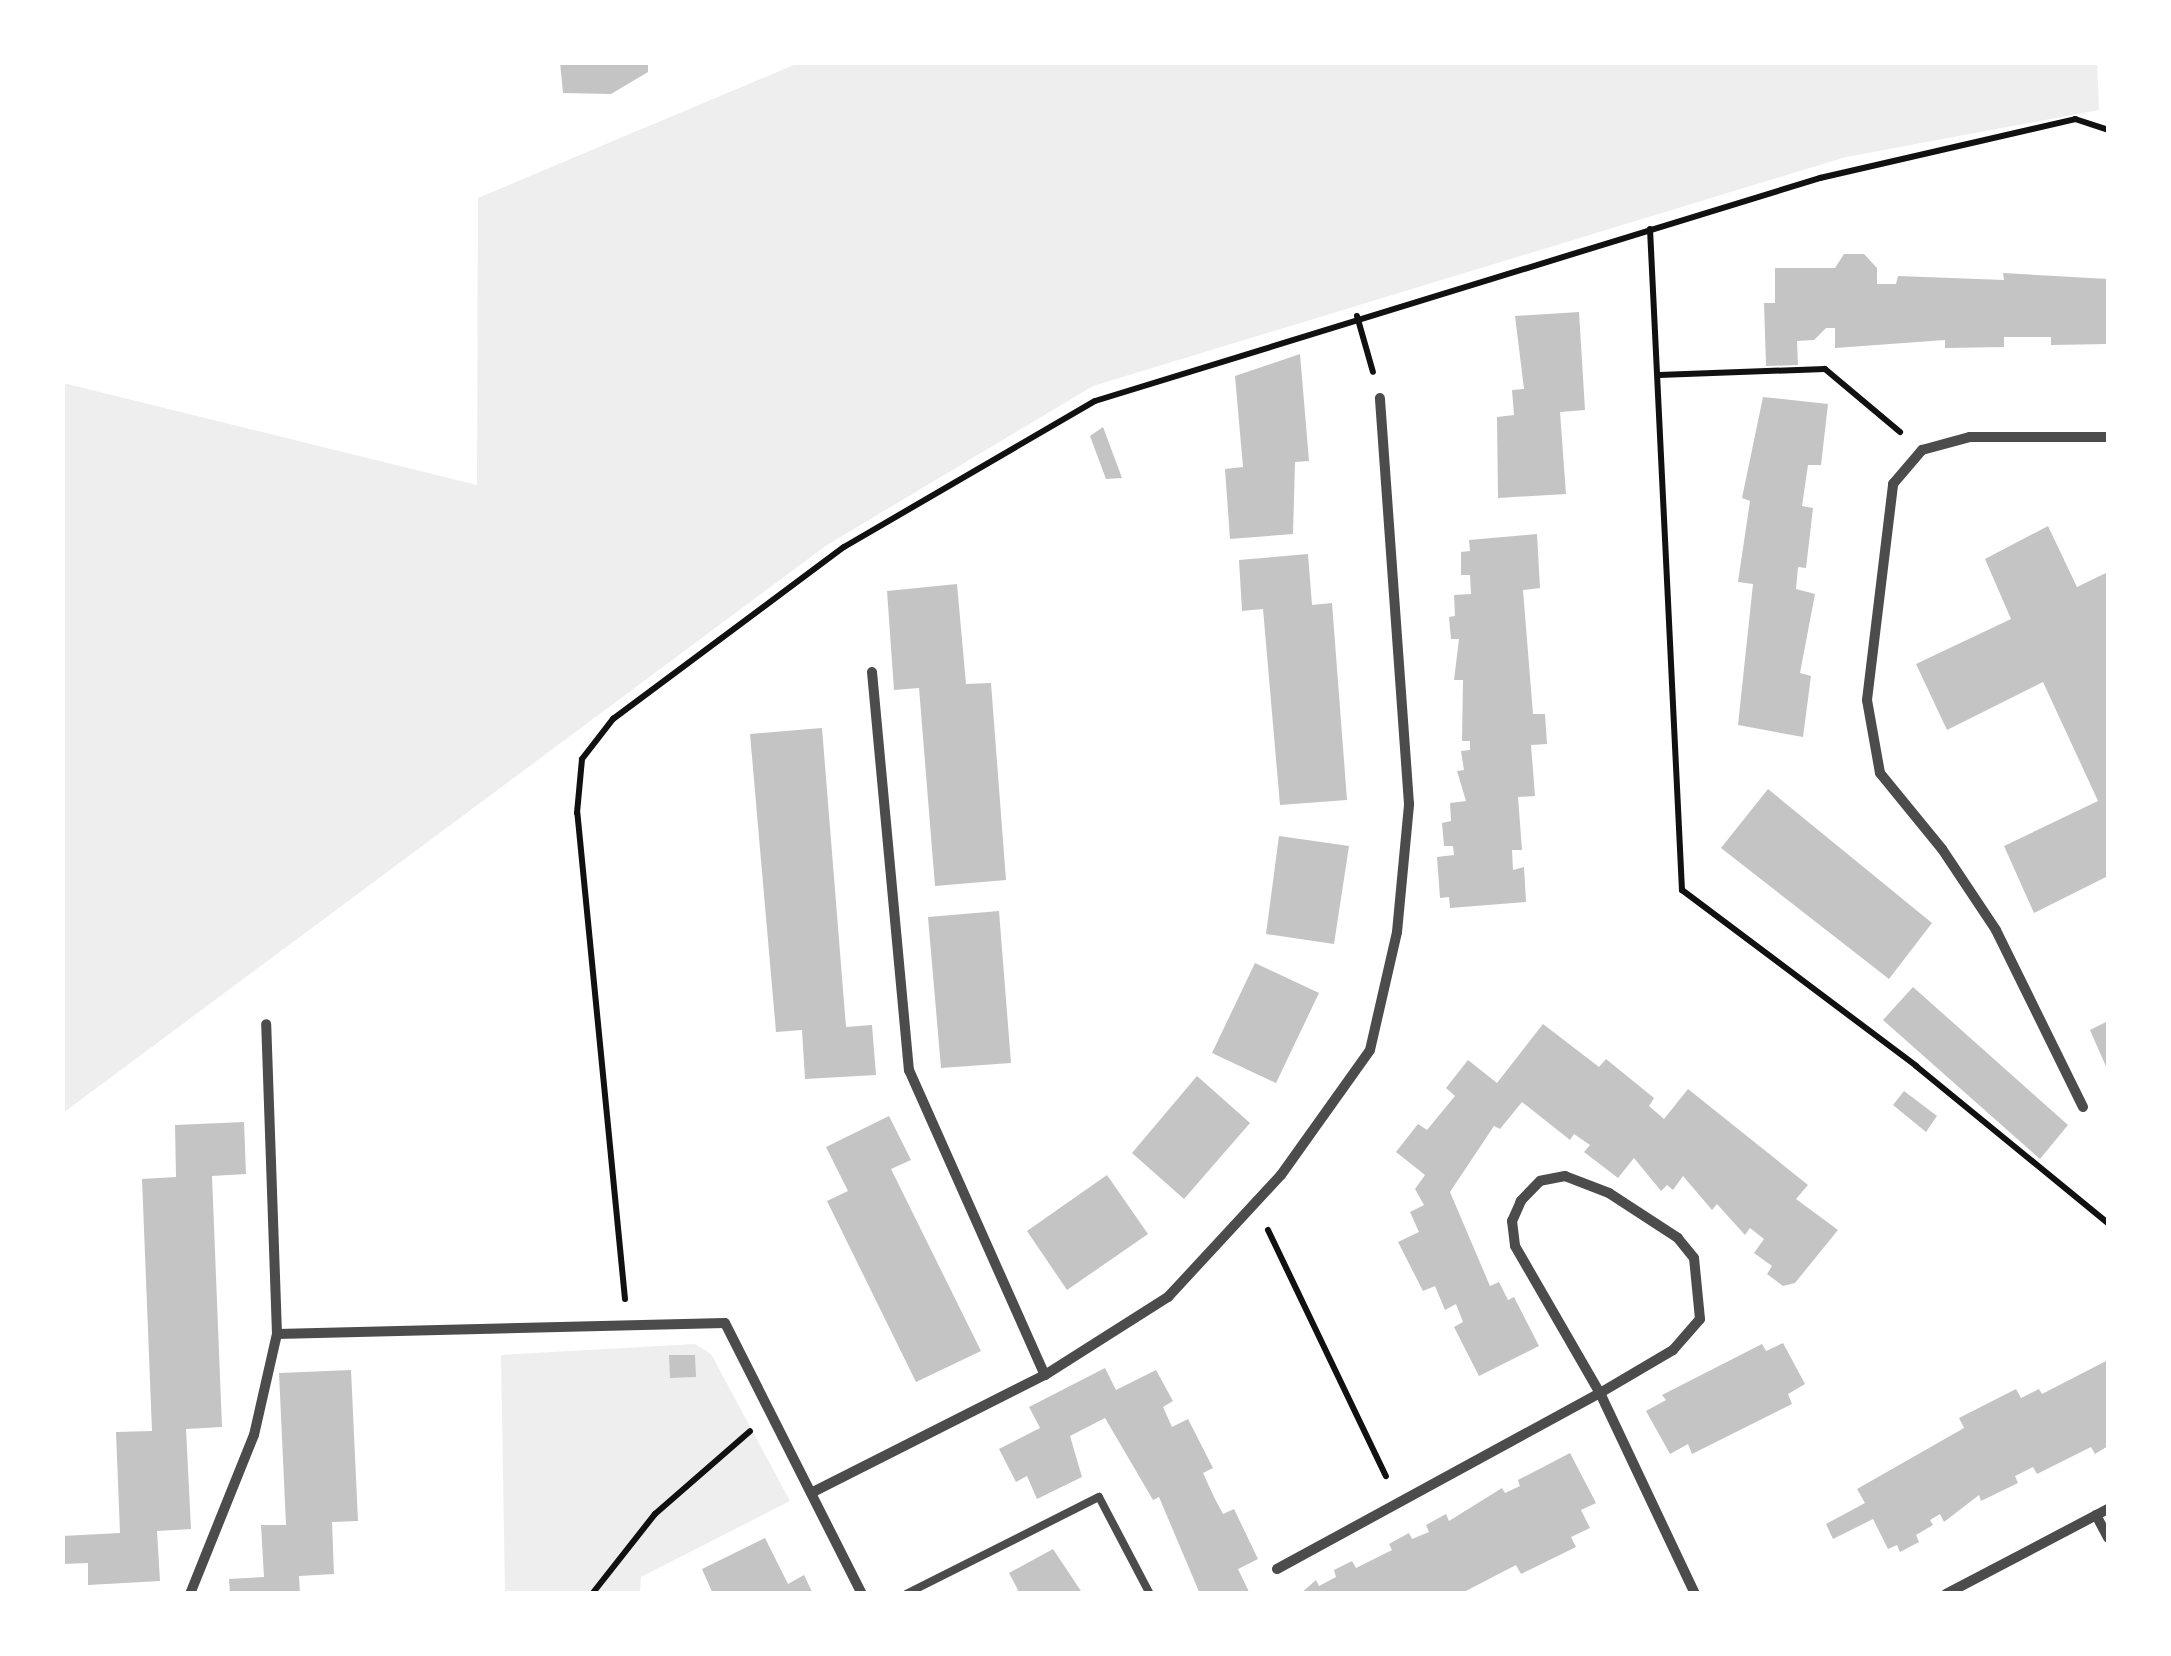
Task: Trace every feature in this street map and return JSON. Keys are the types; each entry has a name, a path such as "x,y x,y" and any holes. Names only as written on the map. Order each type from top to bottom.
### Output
{"street":[{"path":"811,1493 1045,1376 1168,1297 1255,1202 1370,1050 1398,932 1408,804 1380,398"},
{"path":"2083,1107 1996,930 1942,849 1880,774 1867,700 1893,484 1922,450 1970,438 2108,437"},
{"path":"872,672 909,1070 1045,1376"},
{"path":"190,1594 254,1435 277,1334 266,1024"},
{"path":"1278,1569 1600,1393 1672,1350 1700,1319 1694,1258 1678,1238 1609,1194 1565,1176 1540,1181 1512,1221 1515,1246 1600,1393 1694,1594"},
{"path":"277,1334 725,1322 862,1594"},
{"path":"1946,1594 2108,1509"},
{"path":"2096,1515 2108,1538"}],"lane":[{"path":"906,1594 1100,1497 1150,1594"}],"path":[{"path":"628,1325 577,813 582,759 614,719 844,547 1095,400 1357,316 1820,178 2075,119 2108,130"},
{"path":"1650,228 1682,890 1916,1066 2108,1223"},
{"path":"1357,316 1380,398"},
{"path":"1659,375 1824,369 1922,450"},
{"path":"1255,1202 1400,1504"},
{"path":"592,1594 655,1514 723,1460 769,1411"}],"shaded area":[{"path":"801,62 2097,62 2099,110 1846,157 1093,386 827,545 63,1113 63,383 477,485 478,198"},
{"path":"695,1344 711,1354 790,1501 641,1577 640,1593 505,1593 501,1355"}],"building":[{"path":"560,62 648,62 648,72 611,94 563,93"},
{"path":"1844,254 1864,254 1877,268 1877,284 1896,284 1898,276 2004,280 2003,273 2108,279 2108,344 2051,345 2051,337 2004,337 2004,347 1945,348 1945,340 1835,348 1835,328 1826,328 1814,340 1797,341 1798,365 1766,366 1764,303 1775,303 1775,268 1835,268"},
{"path":"1579,312 1585,410 1560,412 1566,494 1498,498 1497,417 1514,415 1512,390 1524,389 1515,316"},
{"path":"1300,354 1309,461 1295,462 1293,534 1230,539 1225,469 1243,467 1235,376"},
{"path":"1763,397 1828,404 1821,465 1808,465 1802,506 1813,508 1806,568 1798,567 1796,589 1815,594 1800,673 1811,676 1803,737 1738,725 1753,584 1738,582 1750,501 1742,498"},
{"path":"1103,427 1122,478 1106,479 1090,436"},
{"path":"2048,526 2077,587 2108,572 2108,876 2034,913 2004,846 2098,801 2043,682 1947,730 1916,664 2011,619 1985,559"},
{"path":"1537,534 1540,588 1523,590 1533,714 1545,714 1547,744 1531,745 1535,796 1518,797 1522,850 1512,850 1513,870 1524,867 1526,902 1450,908 1449,897 1440,898 1437,857 1454,855 1453,846 1444,846 1442,823 1451,821 1450,803 1466,801 1457,771 1464,770 1461,751 1470,750 1470,741 1462,741 1463,680 1454,680 1459,639 1451,639 1449,617 1455,616 1454,595 1471,594 1470,575 1461,575 1461,552 1470,551 1469,540"},
{"path":"1308,554 1312,605 1332,603 1347,800 1280,805 1263,609 1242,611 1239,560"},
{"path":"957,584 966,684 991,683 1006,880 935,886 919,688 894,690 887,591"},
{"path":"822,728 846,1027 872,1025 876,1075 805,1079 802,1030 776,1032 750,734"},
{"path":"1768,789 1932,923 1889,979 1721,848"},
{"path":"1279,836 1349,846 1334,944 1266,934"},
{"path":"999,911 1011,1063 941,1068 928,917"},
{"path":"1255,963 1319,993 1276,1083 1212,1053"},
{"path":"1913,987 2068,1125 2040,1159 1883,1020"},
{"path":"2108,1021 2108,1071 2090,1030"},
{"path":"1543,1024 1599,1067 1606,1059 1654,1098 1649,1106 1664,1119 1688,1089 1808,1185 1796,1199 1838,1230 1795,1283 1783,1286 1767,1274 1772,1266 1754,1253 1764,1239 1750,1228 1745,1235 1717,1204 1712,1210 1683,1176 1673,1190 1667,1185 1661,1191 1634,1158 1618,1178 1584,1152 1590,1145 1574,1134 1570,1140 1522,1102 1500,1129 1494,1126 1450,1192 1490,1286 1499,1282 1508,1300 1514,1297 1539,1346 1479,1376 1454,1327 1463,1322 1456,1304 1445,1310 1435,1286 1423,1291 1398,1242 1419,1232 1410,1212 1424,1205 1415,1189 1425,1175 1396,1152 1418,1124 1427,1130 1455,1096 1446,1088 1468,1060 1497,1083"},
{"path":"1197,1076 1250,1123 1184,1199 1132,1153"},
{"path":"1904,1091 1937,1116 1926,1132 1893,1105"},
{"path":"889,1116 911,1160 891,1169 981,1351 916,1382 827,1201 848,1191 826,1147"},
{"path":"244,1122 246,1174 212,1176 222,1427 186,1429 191,1529 157,1531 160,1581 88,1585 88,1563 62,1564 62,1536 120,1533 116,1432 152,1431 142,1179 176,1177 175,1125"},
{"path":"1107,1175 1148,1234 1067,1290 1027,1231"},
{"path":"1783,1343 1805,1384 1788,1394 1792,1404 1692,1454 1688,1444 1670,1454 1646,1411 1666,1400 1662,1395 1762,1344 1766,1351"},
{"path":"669,1355 695,1355 696,1377 670,1378"},
{"path":"2108,1360 2108,1446 2095,1454 2091,1447 2037,1474 2033,1467 2015,1476 2018,1483 1981,1501 1979,1495 1944,1522 1940,1514 1930,1520 1933,1525 1916,1535 1919,1542 1900,1552 1897,1545 1888,1549 1873,1519 1833,1539 1826,1524 1865,1503 1857,1489 1964,1428 1959,1418 2016,1389 2021,1398 2039,1389 2042,1394"},
{"path":"1105,1368 1116,1390 1156,1370 1173,1401 1163,1407 1172,1427 1188,1419 1213,1468 1203,1473 1214,1497 1223,1514 1234,1509 1258,1559 1238,1569 1250,1594 1200,1594 1159,1497 1153,1500 1105,1418 1070,1436 1082,1477 1037,1499 1027,1476 1016,1482 999,1449 1040,1428 1029,1407"},
{"path":"351,1370 358,1521 332,1522 334,1574 299,1576 300,1594 230,1594 229,1579 264,1577 261,1525 286,1525 279,1373"},
{"path":"1570,1453 1596,1503 1581,1510 1590,1528 1571,1537 1576,1547 1521,1574 1516,1565 1460,1594 1300,1594 1316,1580 1319,1586 1336,1577 1334,1570 1352,1561 1356,1568 1392,1550 1389,1544 1409,1533 1412,1539 1429,1532 1426,1525 1446,1514 1449,1521 1502,1488 1505,1493 1520,1486 1518,1480"},
{"path":"765,1538 788,1584 804,1575 813,1594 713,1594 702,1569"},
{"path":"1053,1549 1083,1594 1011,1594 1018,1590 1009,1573"}]}
